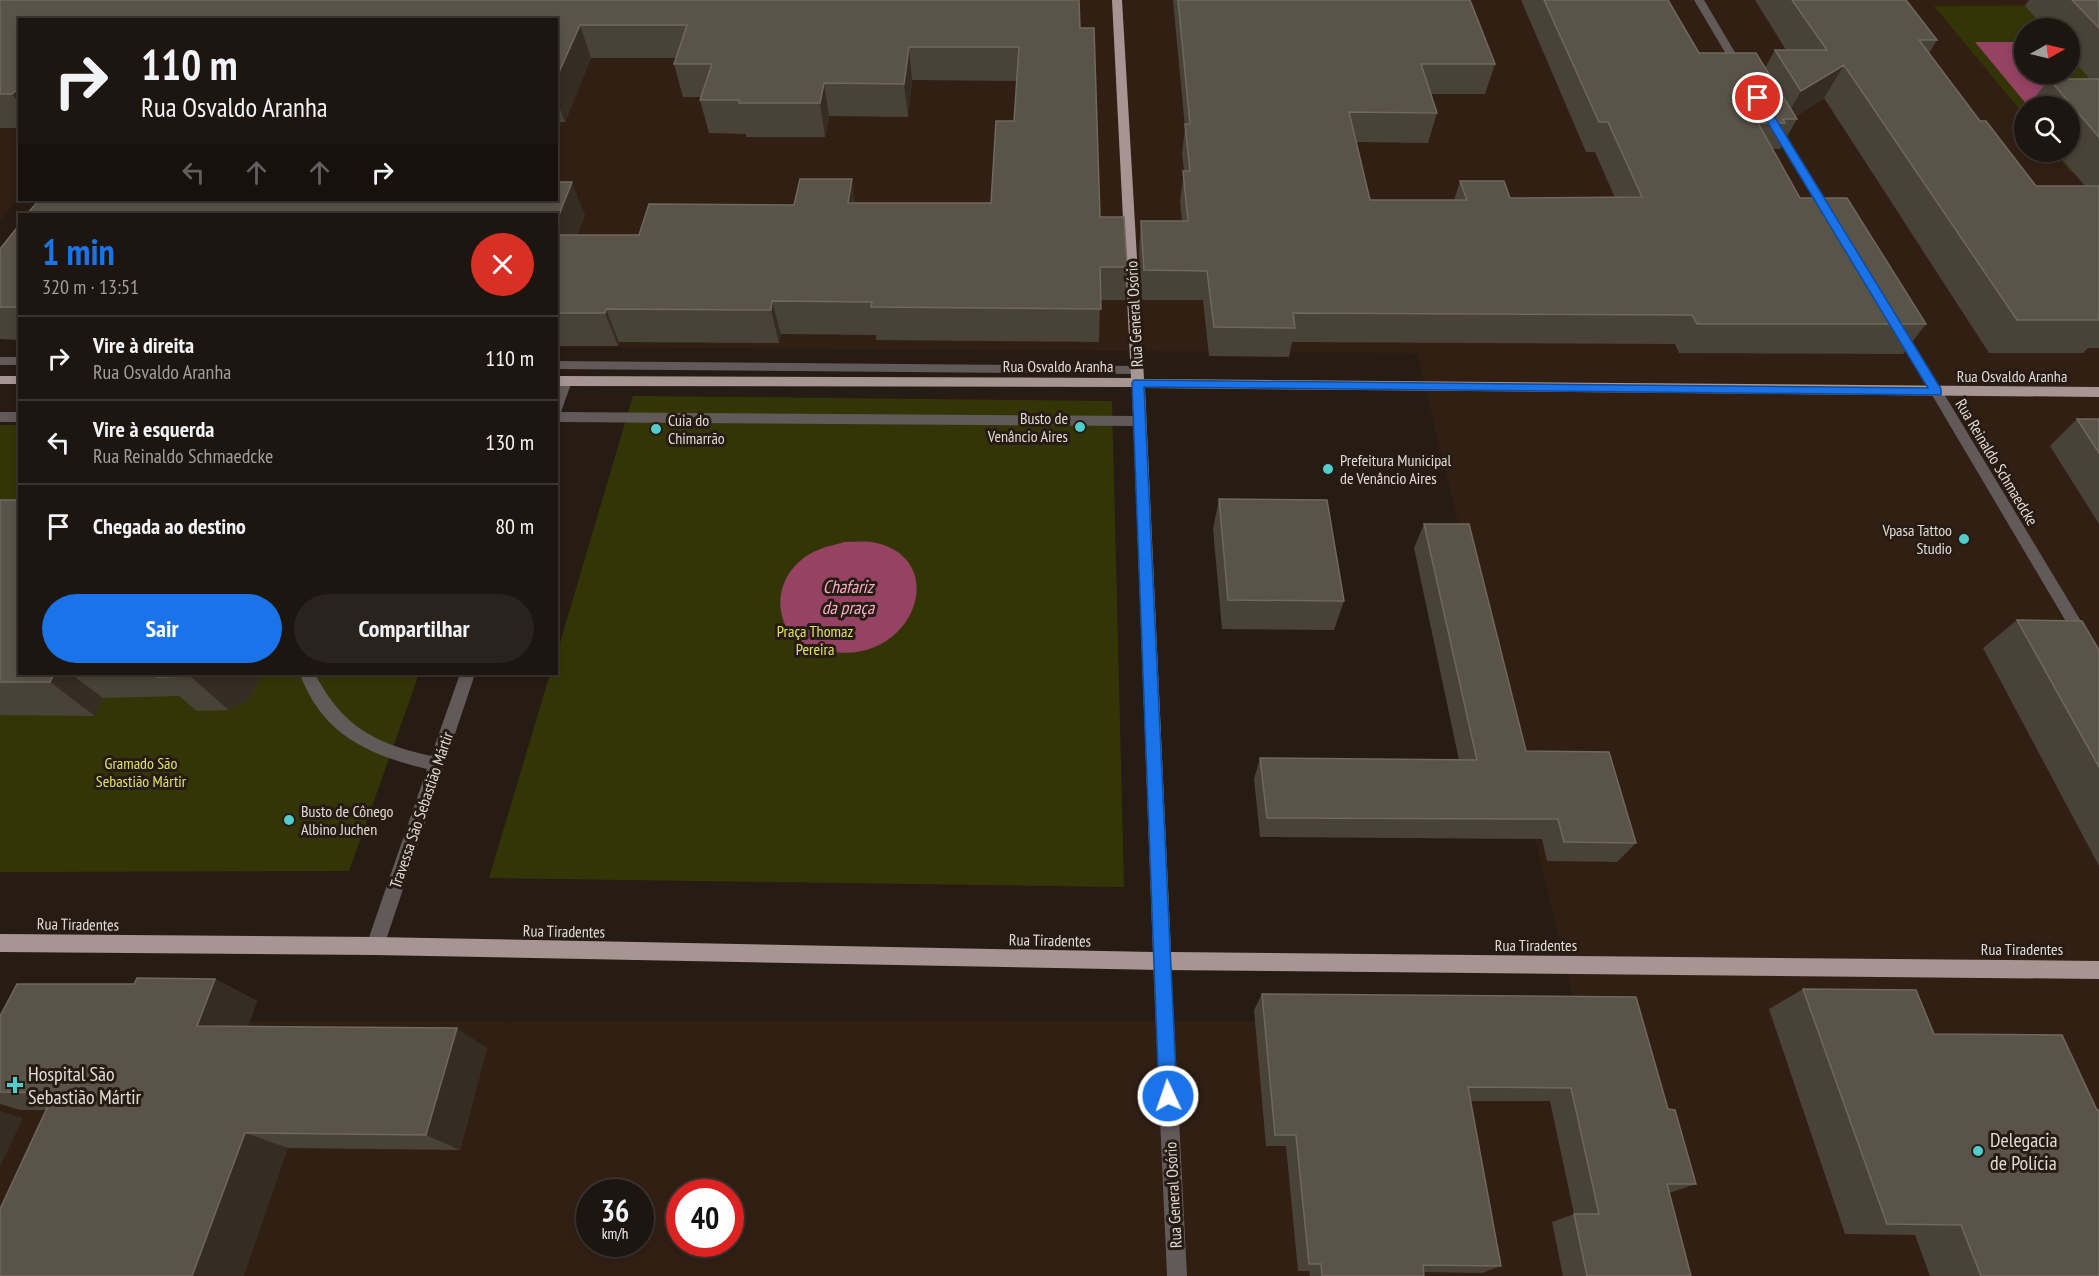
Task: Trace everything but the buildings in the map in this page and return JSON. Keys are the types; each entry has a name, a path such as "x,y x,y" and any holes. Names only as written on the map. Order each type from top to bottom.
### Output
{"main road":[{"name":"Rua General Osório","path":"1117,0 1137,377 1161,961"},
{"name":"Rua Osvaldo Aranha","path":"561,381 1137,377 1937,392 2099,392"},
{"path":"0,380 18,380"},
{"name":"Rua Tiradentes","path":"0,943 375,946 1161,961 2099,970"}],"street":[{"path":"1698,0 1747,80"},
{"path":"1766,111 1833,221"},
{"name":"Rua Reinaldo Schmaedcke","path":"1894,322 2099,664"},
{"path":"0,361 18,361"},
{"path":"558,365 1137,377"},
{"path":"558,398 561,381"},
{"path":"0,417 18,417"},
{"path":"558,417 1139,421"},
{"path":"307,675 319,699 338,723 364,741 390,754 437,764"},
{"name":"Travessa São Sebastião Mártir","path":"375,946 468,675"},
{"name":"Rua General Osório","path":"1161,961 1177,1276"}],"shaded area":[{"path":"0,0 18,18 18,198 0,221"},
{"path":"250,0 2099,0 2099,1276 0,1276 0,1022 1579,1021 1417,353 558,347 558,213 134,201 558,201 558,18 525,18"}],"green space":[{"path":"2099,5 2099,172 2071,172 2062,162 2080,162 2080,96 2014,96 2014,103 1934,6"},
{"name":"Praça Thomaz Pereira","path":"633,396 1112,401 1124,887 489,878 550,675 558,675 558,650"},
{"name":"Gramado São Sebastião Mártir","path":"0,425 18,425 18,675 419,675 349,871 0,872"}],"water":[{"path":"1975,42 2014,42 2014,84 2069,84 2079,96 2020,96"},
{"path":"2080,97 2090,109 2080,109"},
{"name":"Chafariz da praça","path":"844,542 872,542 899,553 913,570 917,592 910,614 895,634 872,648 843,653 808,645 794,638 786,626 780,606 787,577 800,561 821,549"}],"place":[{"name":"Busto de Venâncio Aires","path":"1080,427"},
{"name":"Cuia do Chimarrão","path":"656,429"},
{"name":"Prefeitura Municipal de Venâncio Aires","path":"1328,469"},
{"name":"Vpasa Tattoo Studio","path":"1964,539"},
{"name":"Busto de Cônego Albino Juchen","path":"289,820"},
{"name":"Hospital São Sebastião Mártir","path":"15,1085"},
{"name":"Delegacia de Polícia","path":"1978,1151"}],"route":[{"path":"1168,1096 1138,383 1937,392 1758,98"}]}
